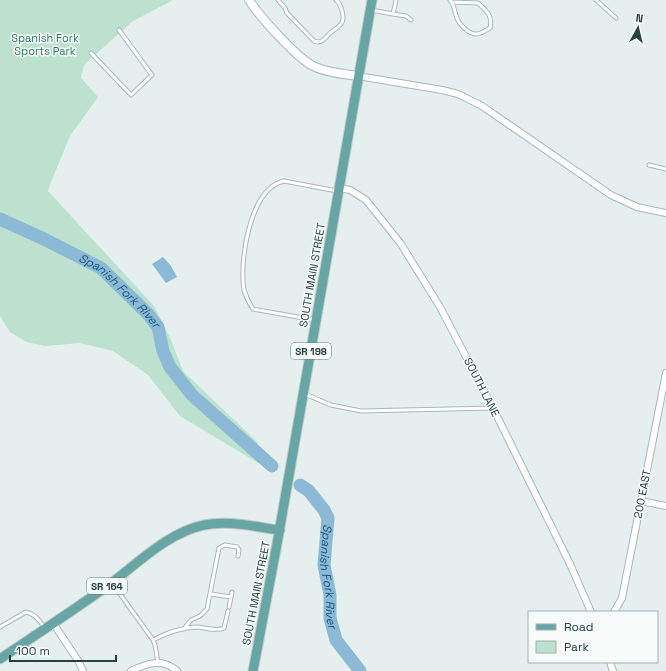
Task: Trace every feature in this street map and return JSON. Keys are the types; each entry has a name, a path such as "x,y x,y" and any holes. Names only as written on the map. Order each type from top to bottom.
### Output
{"main road":[{"name":"SOUTH MAIN STREET","path":"253,671 280,530 372,0"},
{"name":"SR 164","path":"0,658 110,584 167,540 197,527 217,523 230,523 280,530"}],"street":[{"path":"253,1 272,29 313,66 328,71 458,94 482,106 611,195 637,207 666,213"},
{"name":"SOUTH LANE","path":"339,190 350,190 366,200 401,244 440,307 493,408 570,564 591,611"},
{"name":"200 EAST","path":"615,611 622,598 666,373"},
{"path":"641,501 666,506"},
{"path":"53,623 79,662 83,671"},
{"path":"131,671 145,664 158,663 169,665 177,671"}],"lane":[{"path":"278,0 292,19 314,41 317,42 324,40 343,21 344,16 338,1"},
{"path":"393,14 396,0"},
{"path":"596,0 616,18"},
{"path":"451,1 478,3 490,15 490,28 477,35 470,33 459,22 451,1"},
{"path":"370,10 406,16 411,20"},
{"path":"91,53 131,95 152,75 119,30"},
{"path":"649,165 666,169"},
{"path":"317,320 253,309 244,290 244,248 249,225 256,208 268,189 276,183 284,181 339,190"},
{"path":"304,394 331,405 361,411 493,408"},
{"path":"184,629 191,620 205,612 207,609 219,548 229,545 237,547 239,550 238,556"},
{"path":"229,607 232,592"},
{"path":"120,594 153,640 158,663"},
{"path":"211,594 231,597"},
{"path":"153,640 162,635 195,627 220,630 224,628 228,611"},
{"path":"0,627 26,612 32,613 36,616 45,628"}],"green space":[{"name":"Spanish Fork Sports Park","path":"0,0 173,0 133,21 84,65 81,78 98,97 70,136 48,191 154,306 171,340 183,371 258,443 258,463 180,416 148,375 113,351 80,343 45,346 26,342 10,332 0,316"}],"water":[{"path":"163,257 171,266 177,277 166,283 152,264"}],"waterway":[{"name":"Spanish Fork River","path":"0,219 44,239 101,268 148,314 158,327 163,351 170,367 192,395 272,466"},
{"name":"Spanish Fork River","path":"300,485 309,491 324,510 328,518 324,565 330,595 330,618 336,640 360,671"}]}
